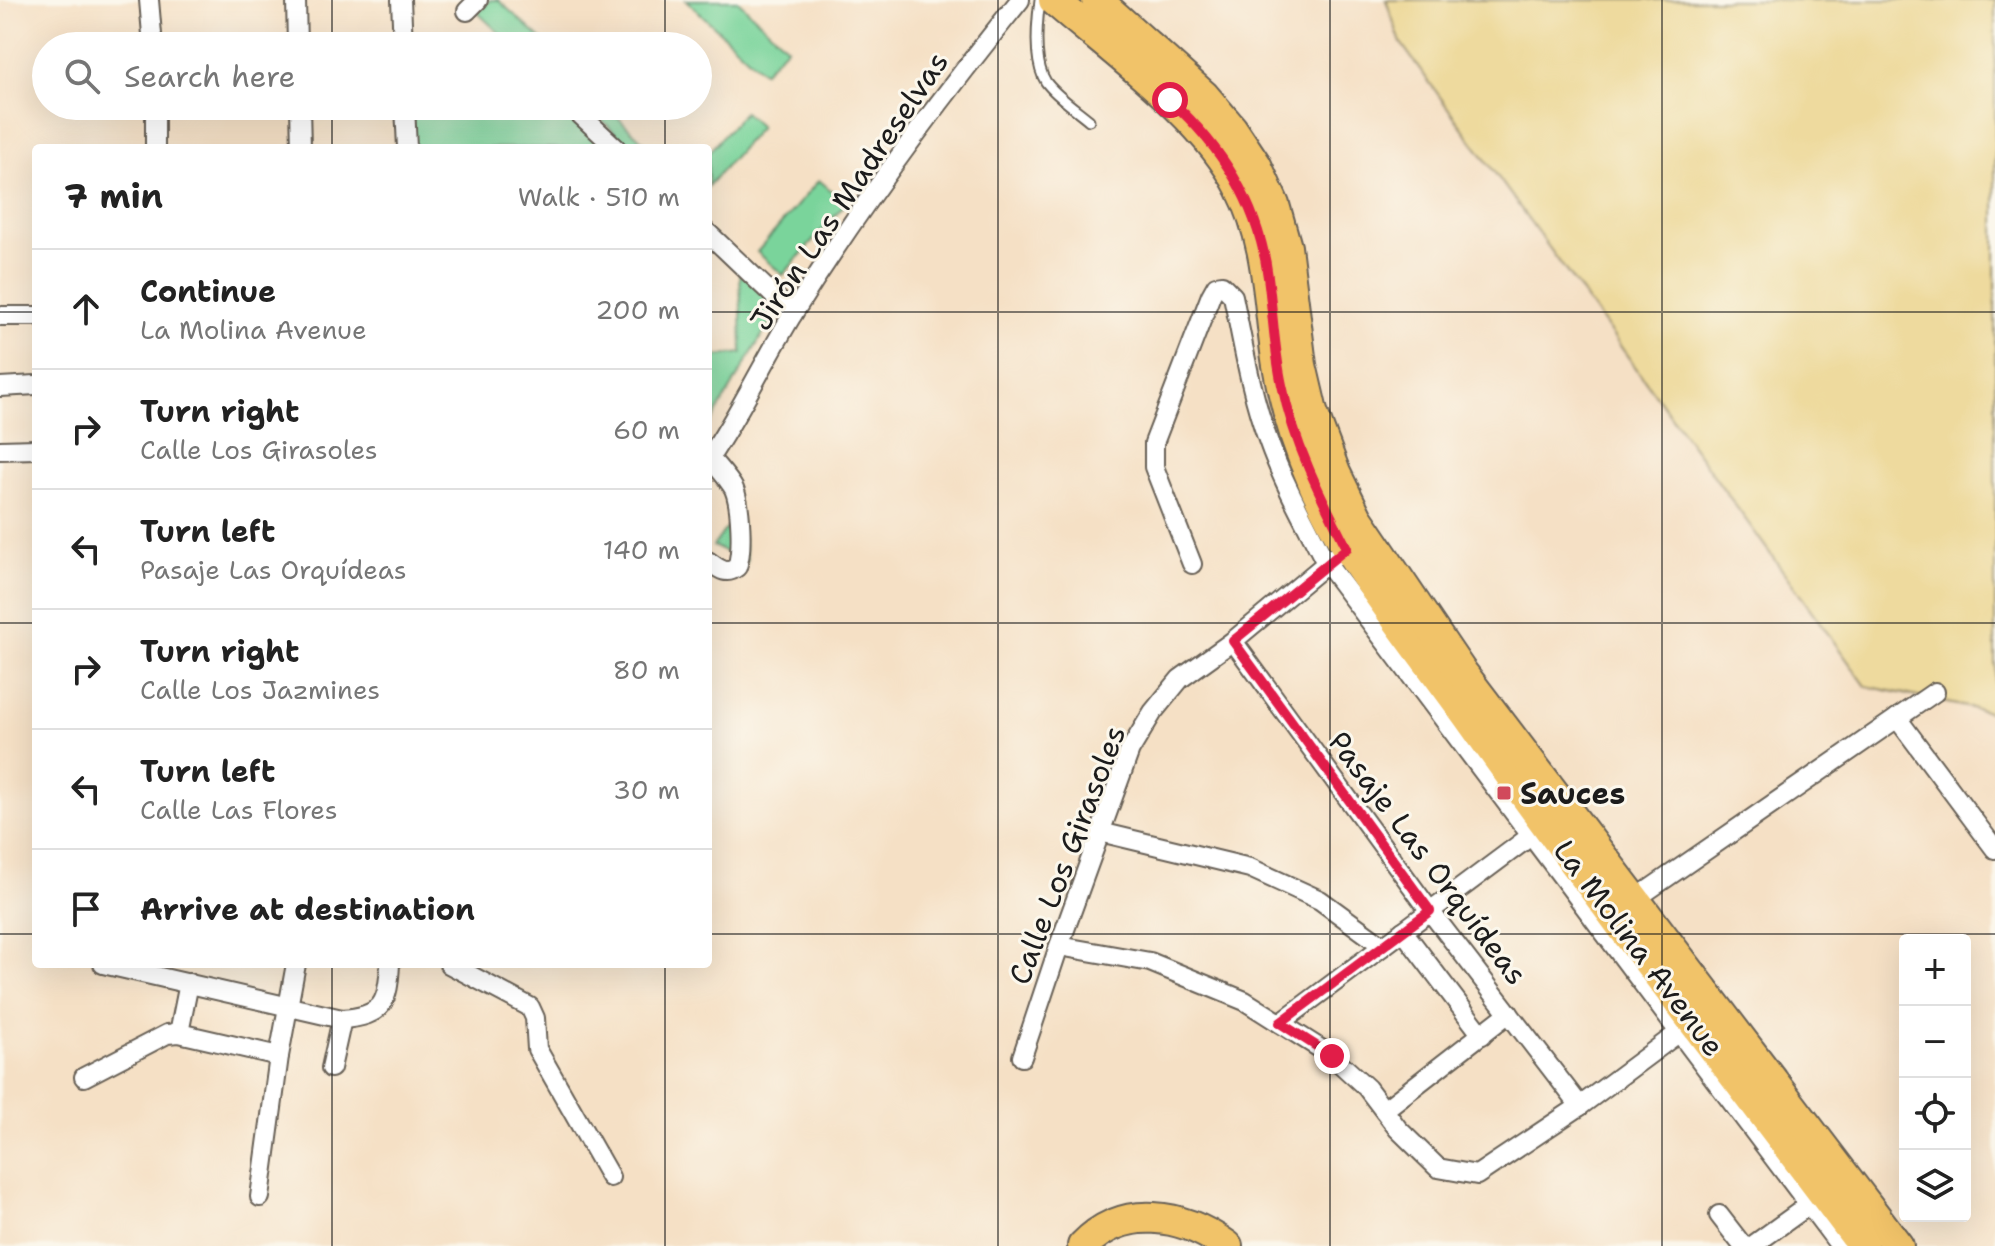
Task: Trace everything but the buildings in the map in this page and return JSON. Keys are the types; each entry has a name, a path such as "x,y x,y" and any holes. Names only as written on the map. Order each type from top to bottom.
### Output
{"main road":[{"name":"La Molina Avenue","path":"1054,0 1188,117 1217,150 1240,185 1263,248 1278,363 1293,428 1312,479 1348,550 1538,830 1686,1026 1863,1246"},
{"name":"La Molina Avenue","path":"1097,0 1204,96 1232,129 1256,165 1274,205 1286,247 1301,365 1312,412 1341,485 1348,550 1460,670 1898,1246"},
{"path":"1083,1246 1112,1225 1147,1216 1189,1224 1227,1246"}],"street":[{"path":"149,0 152,32"},
{"path":"296,0 297,32"},
{"path":"401,0 402,32"},
{"name":"Jirón Las Madreselvas","path":"712,454 793,314 907,144 1020,0"},
{"path":"155,120 155,144"},
{"path":"300,120 301,144"},
{"path":"406,120 407,144"},
{"path":"586,120 612,144"},
{"path":"712,237 793,314"},
{"path":"1192,564 1154,467 1154,443 1211,295 1216,286 1222,285 1233,296 1255,400 1280,472 1348,550"},
{"path":"0,316 32,316"},
{"path":"0,387 32,385"},
{"path":"0,450 32,449"},
{"path":"712,462 729,481 738,504 740,558 734,570 720,570 712,564"},
{"name":"Calle Los Girasoles","path":"1022,1057 1130,750 1153,712 1180,679 1348,550"},
{"name":"Pasaje Las Orquídeas","path":"1233,641 1430,911 1580,1106"},
{"path":"1634,900 1935,692"},
{"path":"1897,718 1995,849"},
{"path":"1280,1023 1538,830"},
{"path":"1100,832 1178,848 1250,868 1320,900 1383,946"},
{"path":"1403,931 1482,1035"},
{"path":"1059,946 1150,962 1245,1001 1332,1056 1367,1088 1398,1129 1438,1168 1477,1175 1580,1106 1686,1026 1840,1246"},
{"path":"121,968 342,1019 361,1018 382,1006 389,995 390,968"},
{"path":"260,1197 279,1056 295,968"},
{"path":"457,968 530,1007 535,1018 537,1049 610,1177"},
{"path":"179,1033 189,983"},
{"path":"1384,1110 1509,1013"},
{"path":"331,1068 342,1019"},
{"path":"84,1077 153,1039 179,1033 279,1056"},
{"path":"1752,1246 1809,1205"},
{"path":"1719,1215 1743,1246"}],"lane":[{"path":"1040,0 1036,26 1041,68 1046,82 1089,120"}],"green space":[{"path":"490,0 498,0 533,32 498,32 478,13"},
{"path":"686,0 737,0 787,47 763,72"},
{"path":"744,112 760,127 712,181 712,148"},
{"path":"410,120 577,120 604,144 412,144"},
{"path":"602,120 621,120 646,144 627,144"},
{"path":"819,180 846,203 783,275 757,252"},
{"path":"740,272 779,307 712,420 712,357 742,353"},
{"path":"739,511 747,562 713,546"}],"sand":[{"path":"1386,0 1995,0 1995,713 1866,686 1401,43"}],"place":[{"name":"Sauces","path":"1504,793"}],"route":[{"path":"1170,100 1217,150 1240,185 1257,225 1268,274 1278,363 1293,428 1312,479 1347,548 1233,641 1430,911 1280,1023 1332,1056"}]}
